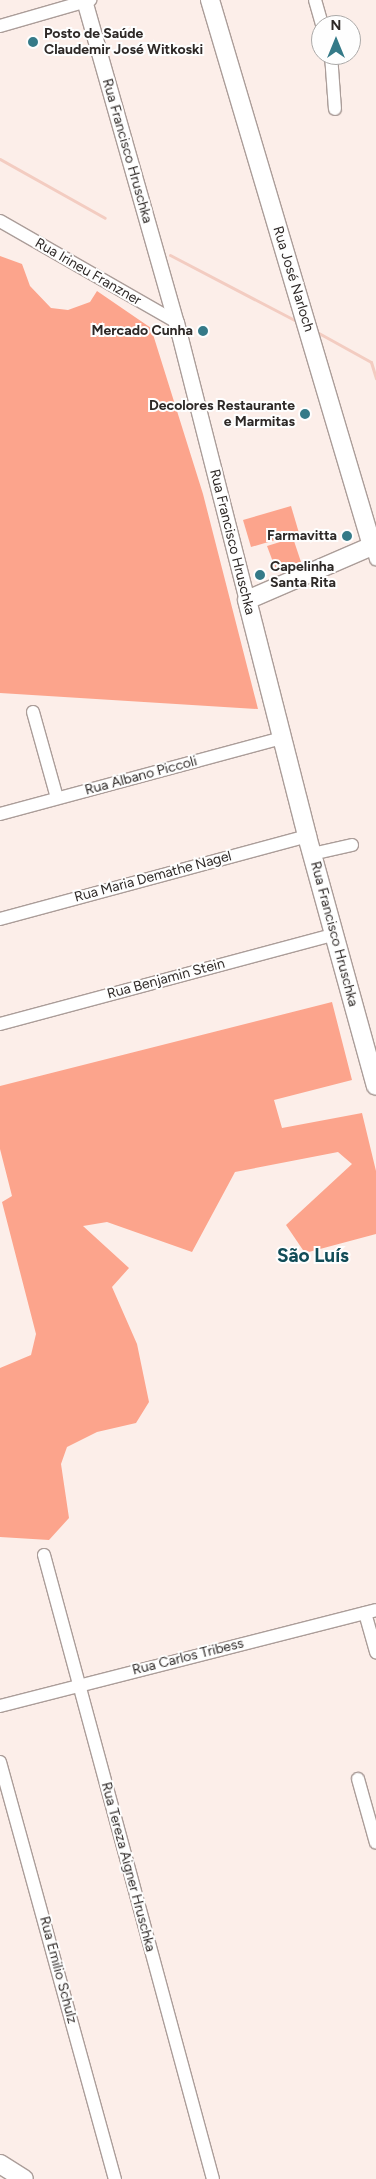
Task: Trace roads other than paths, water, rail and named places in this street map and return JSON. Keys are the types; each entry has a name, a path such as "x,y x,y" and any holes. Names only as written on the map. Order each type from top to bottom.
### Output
{"main road":[{"name":"Rua José Narloch","path":"210,0 375,550"},
{"path":"247,600 375,550"},
{"name":"Rua Francisco Hruschka","path":"247,600 333,935 376,1086"},
{"path":"0,2164 24,2179"}],"street":[{"path":"314,0 319,15"},
{"path":"0,26 86,1"},
{"name":"Rua Francisco Hruschka","path":"86,1 176,322 247,600"},
{"path":"332,65 335,109"},
{"name":"Rua Irineu Franzner","path":"0,222 176,322"},
{"path":"33,712 57,798"},
{"name":"Rua Albano Piccoli","path":"0,814 281,738"},
{"name":"Rua Maria Demathe Nagel","path":"0,919 307,836"},
{"path":"312,854 352,844"},
{"name":"Rua Benjamin Stein","path":"0,1024 333,935"},
{"name":"Rua Tereza Aigner Hruschka","path":"44,1555 213,2179"},
{"path":"371,1611 376,1652"},
{"name":"Rua Carlos Tribess","path":"0,1706 79,1684 371,1611"},
{"name":"Rua Emilio Schulz","path":"0,1762 116,2179"},
{"path":"358,1779 376,1843"}],"waterway":[{"path":"0,159 105,218"},
{"path":"170,255 296,321"},
{"path":"315,331 371,362 376,378"}],"place":[{"name":"Posto de Saúde Claudemir José Witkoski","path":"33,42"},
{"name":"Mercado Cunha","path":"203,331"},
{"name":"Decolores Restaurante e Marmitas","path":"305,414"},
{"name":"Farmavitta","path":"347,536"},
{"name":"Capelinha Santa Rita","path":"260,575"}],"district":[{"name":"São Luís","path":"313,1256"}]}
